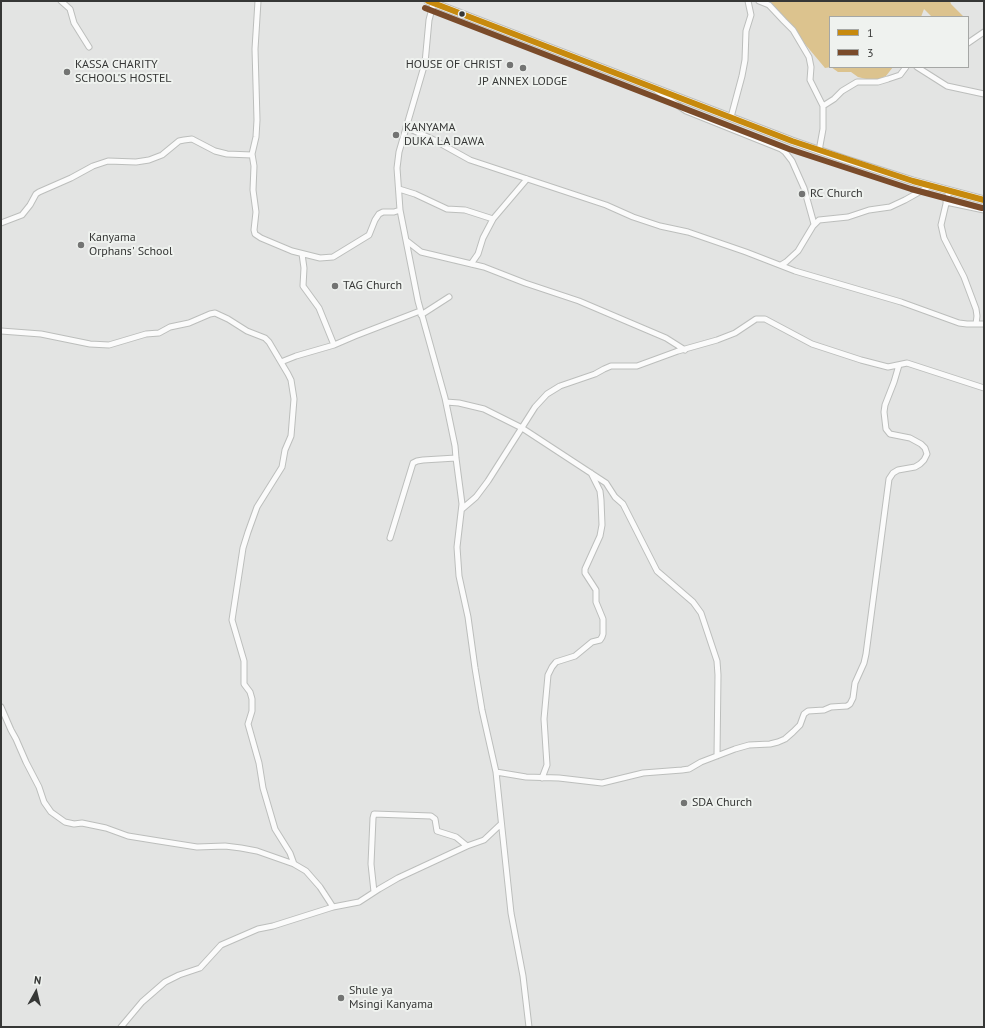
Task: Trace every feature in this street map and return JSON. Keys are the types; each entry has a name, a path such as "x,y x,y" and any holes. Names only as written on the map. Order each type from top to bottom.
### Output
{"highway":[{"path":"432,2 819,150 930,186 984,200"}],"street":[{"path":"61,1 70,9 74,22 89,47"},
{"path":"258,1 255,49 257,120 256,137 252,155 254,166 253,190 256,218 254,232 261,238 302,254 320,258 337,256 345,249 369,235 375,220 380,213 390,213 400,210"},
{"path":"731,117 745,60 746,32 751,15 748,1"},
{"path":"759,1 767,3 793,30 811,64 810,83 823,106 823,129 819,150"},
{"path":"432,2 425,63 399,152 397,168 400,210 421,313 446,402 454,441 462,508 457,547 459,576 468,617 482,710 496,772 512,913 523,976 529,1027"},
{"path":"969,42 984,32"},
{"path":"823,106 834,99 842,91 857,82 878,82 900,75 905,68"},
{"path":"919,68 947,86 984,94"},
{"path":"649,86 670,102 686,111 781,149 785,152 792,161 804,188 814,224"},
{"path":"406,127 434,140 470,160 606,205 660,226 688,232 795,271 901,302 959,323 984,324"},
{"path":"1,223 22,215 36,194 39,192 71,178 93,166 108,161 136,162 149,160 162,155 179,141 192,139 215,152 252,155"},
{"path":"471,264 478,254 483,238 493,219 527,179"},
{"path":"781,265 798,251 814,224 819,220 848,217 869,210 890,207 930,186"},
{"path":"399,189 415,194 450,210 465,210 493,219"},
{"path":"949,191 941,225 944,238 964,277 976,310 976,324"},
{"path":"946,202 984,210"},
{"path":"407,241 420,252 484,267 525,283 579,301 666,338 685,350"},
{"path":"302,254 304,268 303,286 319,308 334,345"},
{"path":"282,362 296,356 334,345 421,313 449,296"},
{"path":"1,332 41,334 90,344 109,345 146,334 159,333 170,327 189,323 215,313 247,331 265,338 282,362 291,380 294,399 291,436 285,450 282,467 257,507 248,532 243,548 232,620 244,661 244,684 250,692 252,699 252,711 248,724 259,763 263,788 275,829 290,853 294,864"},
{"path":"462,508 476,497 488,481 542,398 560,386 595,374 611,366 637,366 678,351 717,340 735,333 756,319 765,320 812,344 842,355 888,367 904,363 910,364 984,388"},
{"path":"496,772 542,778 606,782 643,773 689,769 701,762 725,752 749,745 778,742 785,739 800,725 804,714 808,711 819,711 831,707 847,706 852,701 855,683 864,663 866,654 889,479 893,473 898,470 915,467 920,464 927,454 925,448 921,444 910,438 890,434 886,429 884,412 885,405 899,365"},
{"path":"446,402 459,403 484,409 522,428 606,484 615,497 623,504 657,571 693,602 701,613 717,661 717,756"},
{"path":"390,538 413,463 423,460 456,458"},
{"path":"542,778 547,765 544,719 548,675 556,662 575,656 592,642 600,640 603,634 603,619 596,602 596,590 585,573 585,569 600,536 602,525 600,491 590,472"},
{"path":"1,707 39,787 44,802 51,812 66,822 97,826 128,836 158,841 197,847 225,846 257,852 294,864 306,871 312,877 333,907"},
{"path":"374,892 371,864 374,814 431,816 435,819 437,831 456,837 468,846"},
{"path":"120,1027 142,1002 165,982 179,975 200,968 221,946 258,929 273,926 333,907 358,902 398,878 484,840 501,824"}],"shaded area":[{"path":"769,1 950,1 951,4 963,16 931,16 924,9 921,16 829,16 829,67 825,68"},
{"path":"832,68 892,68 886,76 874,81 858,77 851,72 838,72"}],"transit line":[{"name":"1","path":"428,1 792,141 913,181 984,200"},
{"name":"3","path":"425,8 789,149 911,189 982,208"}],"place":[{"name":"HOUSE OF CHRIST","path":"510,65"},
{"name":"JP ANNEX LODGE","path":"523,68"},
{"name":"KASSA CHARITY SCHOOL'S HOSTEL","path":"67,72"},
{"name":"KANYAMA DUKA LA DAWA","path":"396,135"},
{"name":"RC Church","path":"802,194"},
{"name":"Kanyama Orphans' School","path":"81,245"},
{"name":"TAG Church","path":"335,286"},
{"name":"SDA Church","path":"684,803"},
{"name":"Shule ya Msingi Kanyama","path":"341,998"}]}
